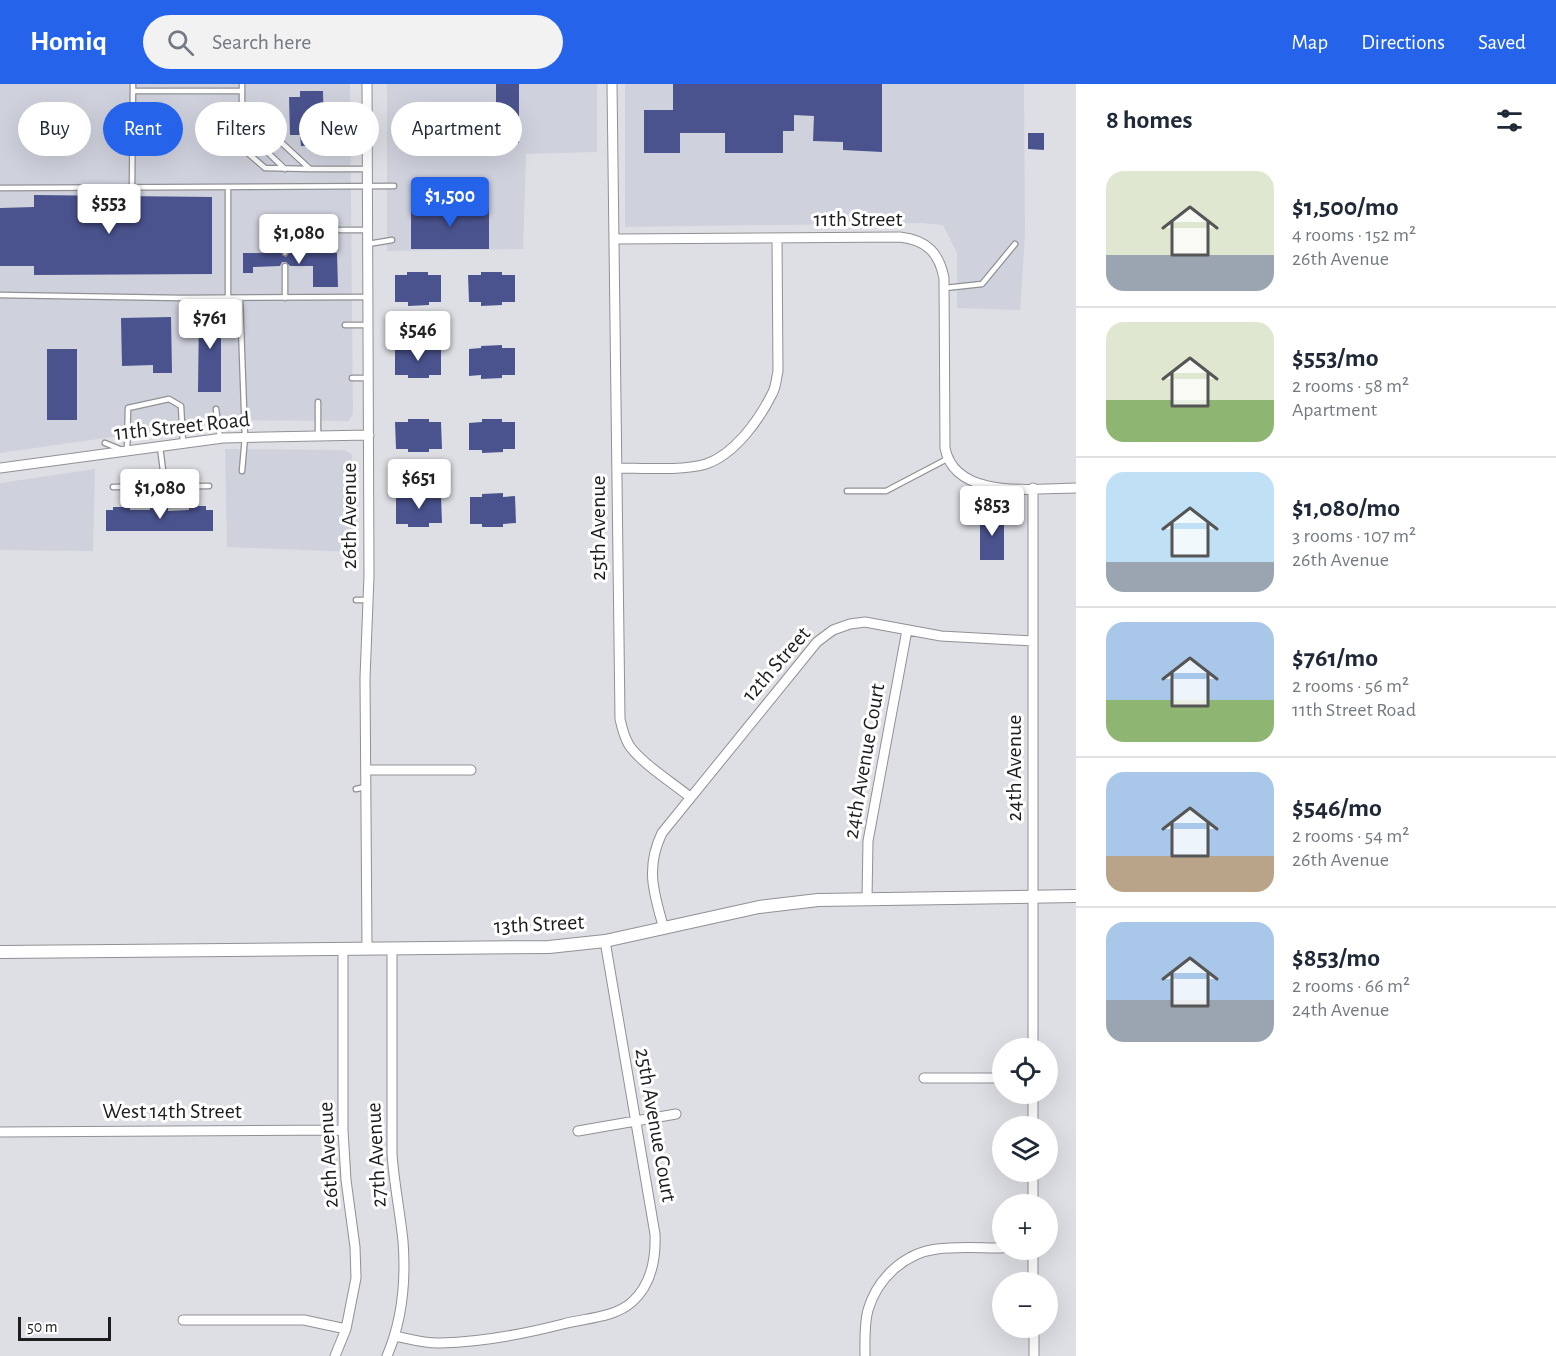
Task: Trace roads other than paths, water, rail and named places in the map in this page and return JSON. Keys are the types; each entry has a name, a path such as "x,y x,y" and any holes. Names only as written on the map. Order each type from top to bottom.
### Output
{"street":[{"name":"26th Avenue","path":"367,84 369,435 365,678 367,770 361,788 367,948"},
{"name":"25th Avenue","path":"612,84 618,700 621,725 629,745 690,797"},
{"path":"617,468 706,464 730,449 755,421 774,392 778,372 777,238"},
{"name":"11th Street","path":"615,239 912,239 924,244 941,262 945,288 945,448 947,459"},
{"name":"11th Street Road","path":"0,468 219,438 369,435"},
{"path":"947,459 957,472 987,487 1076,488"},
{"name":"24th Avenue","path":"1033,488 1033,1038"},
{"name":"12th Street","path":"690,797 817,642 833,630 865,622 941,636 1033,640"},
{"name":"24th Avenue Court","path":"867,899 868,841 907,630"},
{"path":"367,770 471,770"},
{"path":"664,929 651,875 653,857 662,833 690,797"},
{"name":"13th Street","path":"0,952 549,947 604,941 759,907 818,900 1076,896"},
{"name":"25th Avenue Court","path":"395,1336 438,1344 470,1341 601,1317 625,1307 634,1300 648,1278 654,1265 655,1234 604,941"},
{"name":"26th Avenue","path":"335,1356 346,1329 356,1278 356,1257 346,1180 344,1130 343,948"},
{"name":"27th Avenue","path":"387,1356 395,1336 403,1284 403,1242 392,1154 392,948"},
{"path":"924,1078 992,1078"},
{"path":"578,1131 676,1114"},
{"name":"West 14th Street","path":"0,1132 344,1130"},
{"path":"865,1356 867,1312 881,1282 894,1269 914,1256 938,1249 992,1248"},
{"path":"183,1320 304,1320 346,1329"},
{"path":"1034,1338 1034,1356"}],"lane":[{"path":"132,188 133,84"},
{"path":"242,84 242,102"},
{"path":"133,91 242,91"},
{"path":"287,148 310,169"},
{"path":"251,156 265,168 367,169"},
{"path":"271,156 285,169"},
{"path":"0,188 394,186"},
{"path":"228,187 228,298"},
{"path":"340,230 368,230"},
{"path":"285,231 285,253"},
{"path":"368,244 392,240"},
{"path":"945,288 982,284 1016,244"},
{"path":"285,266 285,298"},
{"path":"0,295 368,297"},
{"path":"240,298 245,437 242,471"},
{"path":"345,325 368,325"},
{"path":"352,378 368,378"},
{"path":"105,443 126,451 128,408 169,399 181,406 183,443"},
{"path":"318,402 318,436"},
{"path":"216,409 219,438"},
{"path":"159,447 165,486"},
{"path":"847,491 886,491 947,459"},
{"path":"113,487 208,486"},
{"path":"357,600 368,600"}]}
